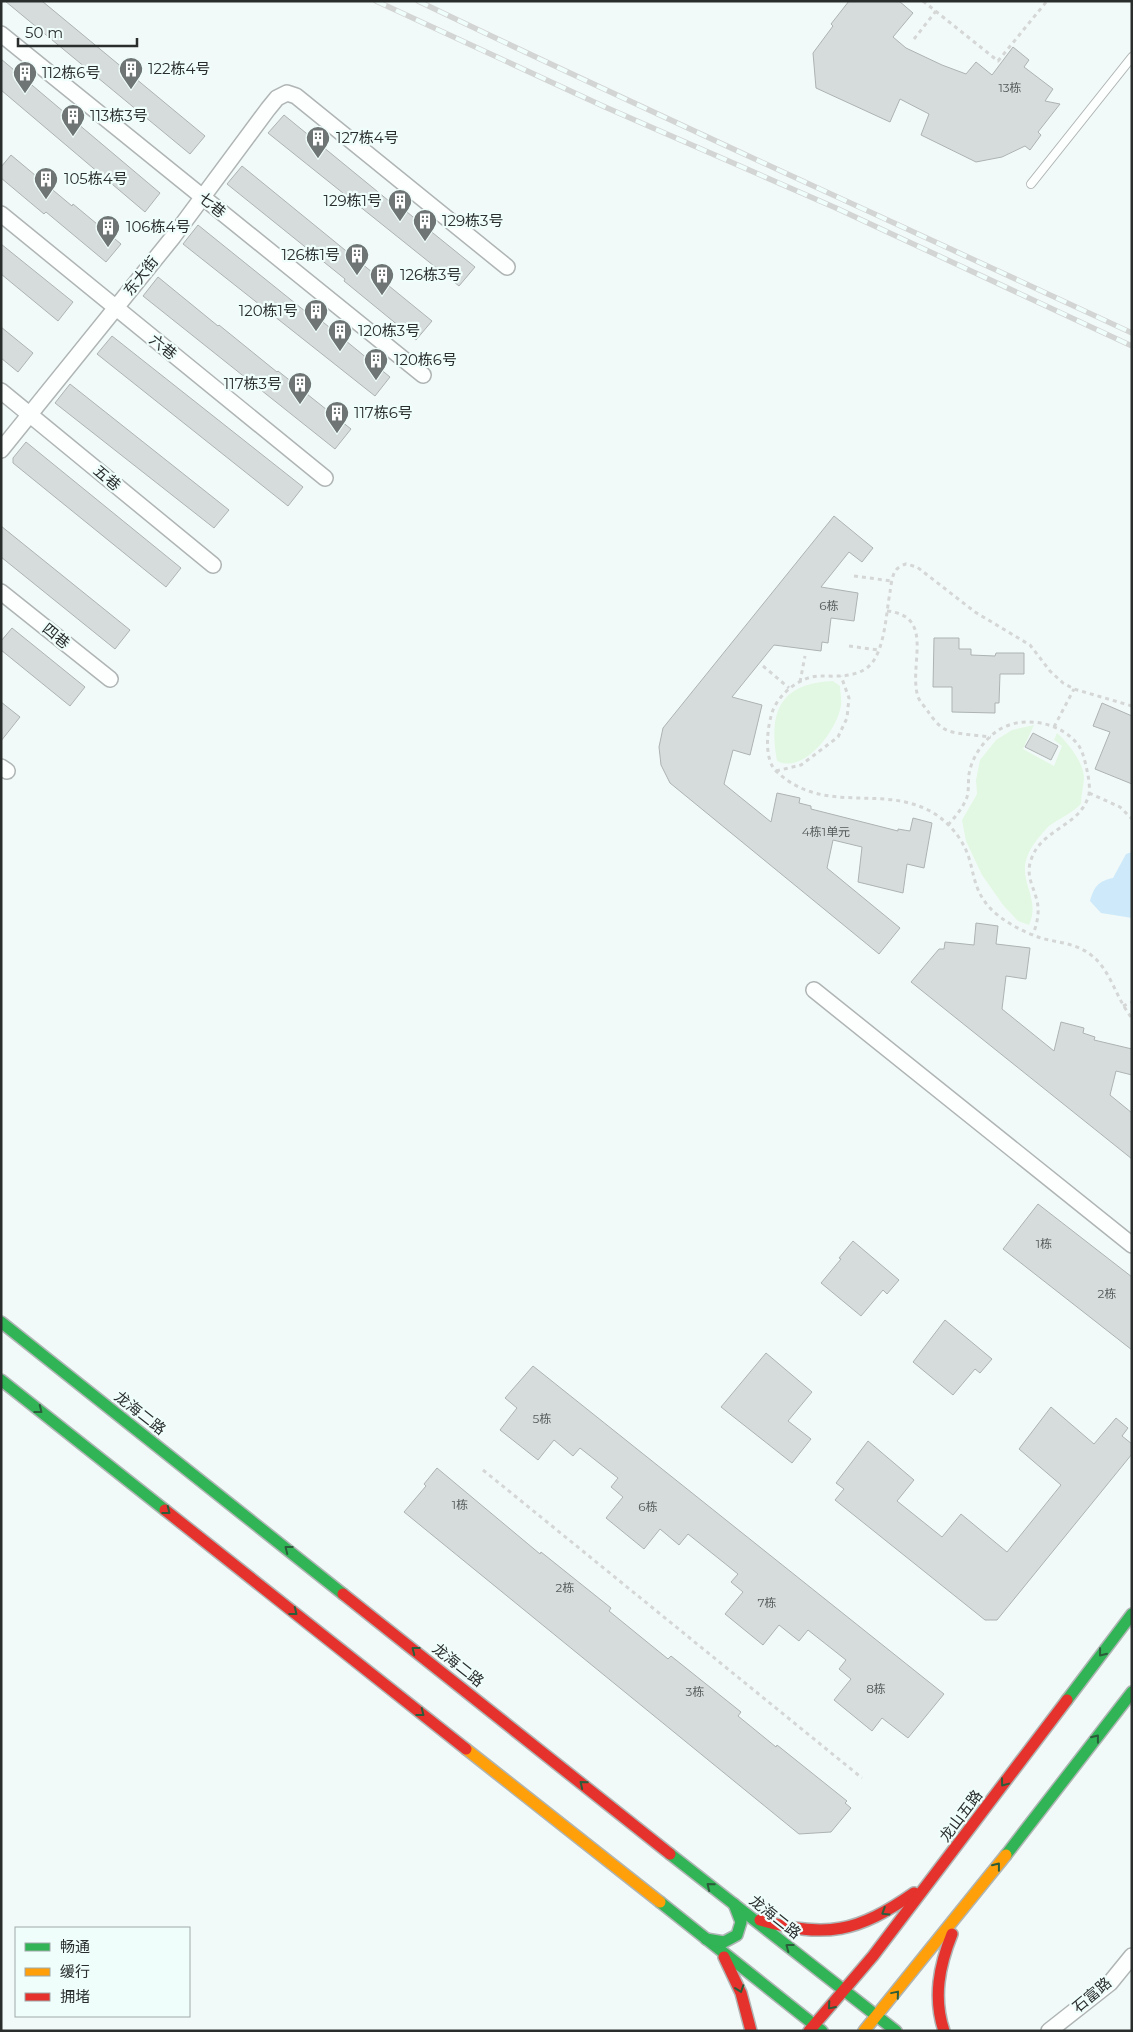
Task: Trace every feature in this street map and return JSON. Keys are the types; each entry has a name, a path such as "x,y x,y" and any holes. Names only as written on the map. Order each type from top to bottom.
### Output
{"main road":[{"name":"龙海二路","path":"1,1322 748,1916 896,2031"},
{"path":"1,1380 721,1950 815,2029"},
{"name":"龙山五路","path":"815,2029 938,1872 1132,1614"},
{"path":"864,2031 971,1900 1132,1692"},
{"path":"748,1916 770,1923 814,1932 849,1928 873,1920 899,1904 938,1872"},
{"path":"944,2031 938,2004 942,1962 956,1925 971,1900"},
{"path":"706,1939 723,1943 735,1937 742,1925 742,1918 734,1904"},
{"path":"721,1950 737,1979 748,2011 751,2031"}],"street":[{"name":"七巷","path":"1,34 423,375"},
{"name":"东大街","path":"1,450 173,237 277,98 287,93 296,96 507,267"},
{"name":"六巷","path":"1,214 325,478"},
{"name":"五巷","path":"1,391 213,565"},
{"name":"四巷","path":"1,592 110,679"},
{"path":"814,990 1132,1245"},
{"name":"石富路","path":"1049,2031 1110,1983 1132,1956"}],"lane":[{"path":"1031,184 1132,57"}],"path":[{"path":"924,1 998,61 1047,1"},
{"path":"914,38 936,11"},
{"path":"1132,706 1074,689 1050,671 1030,645 975,612 917,567 906,564 896,570 892,581 887,612 874,660 867,668 852,675 818,676 789,688 779,699 773,711 768,730 769,756 776,771 788,782 820,795 834,798 877,799 916,804 931,811 948,825 965,848 974,883 990,908 1015,926 1041,938 1073,944 1092,955 1105,971 1123,1006 1132,1018"},
{"path":"854,576 892,581"},
{"path":"887,612 894,612 911,622 918,633 915,670 918,698 936,722 947,730 991,737"},
{"path":"849,646 878,650"},
{"path":"800,682 805,656"},
{"path":"763,666 789,688"},
{"path":"776,771 801,766 838,737 847,718 849,698 841,676"},
{"path":"1054,727 1074,689"},
{"path":"948,825 966,798 969,775 977,752 991,737 1011,724 1020,722 1046,724 1067,734 1080,747 1087,769 1089,792 1080,813 1069,823 1044,838 1030,861 1029,874 1038,910 1037,924 1033,934"},
{"path":"1089,792 1120,807 1132,819"},
{"path":"1123,1006 1132,1002"},
{"path":"483,1470 862,1778"}],"green space":[{"path":"833,681 840,686 841,705 834,726 827,737 808,756 798,762 787,764 777,761 774,728 782,703 790,694 801,687"},
{"path":"1034,725 1023,749 1054,766 1062,746 1054,740 1057,733 1074,752 1084,776 1081,804 1049,826 1027,856 1025,867 1032,904 1029,925 1018,921 1003,905 982,875 966,841 962,820 977,794 976,780 980,760 996,740 1012,730"}],"water":[{"path":"1132,852 1132,918 1101,913 1090,901 1093,892 1097,885 1113,878 1126,854"}],"building":[{"path":"5,1 42,1 205,136 190,154"},
{"path":"849,1 899,1 913,13 893,37 906,48 966,74 976,62 992,75 1013,47 1029,60 1024,67 1053,89 1045,101 1060,104 1038,132 1041,135 1030,150 1025,146 1002,157 976,162 921,135 929,114 900,99 890,122 816,88 813,53 833,26 831,24"},
{"path":"1,59 160,193 145,212 1,90"},
{"path":"284,115 400,210 402,208 475,267 459,286 268,133"},
{"path":"11,155 121,244 106,262 46,212 44,214 1,178 1,167"},
{"path":"242,166 432,321 416,340 344,281 345,279 227,184"},
{"path":"198,225 316,320 318,318 390,377 375,396 183,244"},
{"path":"1,244 73,302 58,321 1,274"},
{"path":"158,277 351,429 335,449 143,296"},
{"path":"1,327 33,353 18,372 1,358"},
{"path":"112,336 303,487 288,506 97,354"},
{"path":"70,384 229,510 214,528 55,403"},
{"path":"26,442 181,568 166,587 13,463 13,458"},
{"path":"834,516 873,548 862,562 849,552 821,587 858,593 854,621 831,618 828,643 822,642 821,651 774,645 732,697 762,705 750,755 733,750 724,784 771,822 777,793 800,798 799,803 811,806 811,809 898,831 898,829 910,831 913,818 932,823 924,868 907,864 903,893 858,882 862,847 833,840 827,868 900,928 879,954 670,783 661,765 659,747 663,728"},
{"path":"1,526 130,630 115,649 1,557"},
{"path":"12,628 85,687 70,706 1,650 1,641"},
{"path":"934,638 959,638 959,649 971,649 971,655 995,656 996,653 1024,653 1024,674 1000,674 999,703 995,703 995,713 952,712 952,687 933,687"},
{"path":"1,702 20,717 1,741"},
{"path":"1102,703 1132,716 1132,784 1095,769 1110,732 1093,726"},
{"path":"1033,733 1058,746 1051,760 1025,747"},
{"path":"976,923 998,926 996,944 1030,948 1026,979 1006,976 1002,1009 1054,1051 1061,1022 1084,1028 1083,1033 1095,1037 1094,1040 1132,1049 1132,1075 1116,1071 1110,1095 1132,1113 1132,1159 911,982 939,949 944,949 945,942 974,945"},
{"path":"1038,1204 1132,1277 1132,1350 1003,1249"},
{"path":"853,1241 899,1280 887,1294 883,1290 861,1316 821,1283"},
{"path":"945,1320 992,1359 980,1373 975,1369 953,1395 913,1362"},
{"path":"766,1353 812,1392 788,1421 811,1439 792,1463 721,1407"},
{"path":"533,1366 944,1694 908,1738 882,1718 872,1731 834,1700 851,1679 839,1669 846,1660 808,1630 799,1641 779,1625 763,1645 725,1614 743,1592 731,1582 738,1574 688,1534 679,1545 660,1529 644,1549 606,1518 623,1497 611,1487 618,1478 580,1448 573,1456 554,1440 538,1460 500,1430 517,1408 505,1398"},
{"path":"1051,1407 1094,1444 1116,1418 1128,1428 1122,1436 1132,1444 1132,1454 997,1620 985,1620 835,1500 844,1489 836,1483 868,1441 914,1480 897,1501 942,1537 961,1514 1007,1552 1061,1485 1019,1449"},
{"path":"437,1468 540,1554 541,1552 611,1608 609,1611 668,1659 671,1656 741,1712 738,1716 776,1747 777,1745 847,1801 845,1803 851,1808 831,1832 799,1834 404,1512 426,1486 424,1484"}],"railway":[{"path":"376,1 605,107 836,208 1132,346"},
{"path":"418,1 685,127 1132,333"}],"traffic: fast":[{"path":"1,1322 343,1594"},
{"path":"1,1380 165,1510"},
{"path":"1067,1700 1132,1614"},
{"path":"1006,1855 1132,1692"},
{"path":"670,1854 896,2031"},
{"path":"660,1902 822,2031"},
{"path":"706,1939 724,1942 737,1935 741,1922 734,1904"}],"traffic: slow":[{"path":"466,1749 660,1902"},
{"path":"864,2031 1006,1855"}],"traffic: jam":[{"path":"165,1510 466,1749"},
{"path":"343,1594 670,1854"},
{"path":"809,2031 873,1956 1067,1700"},
{"path":"760,1920 804,1929 823,1930 841,1928 858,1924 876,1916 914,1893"},
{"path":"944,2031 938,1994 941,1970 952,1934"},
{"path":"724,1957 741,1993 751,2031"}],"place":[{"name":"122栋4号","path":"131,90"},
{"name":"112栋6号","path":"25,94"},
{"name":"113栋3号","path":"73,137"},
{"name":"127栋4号","path":"318,159"},
{"name":"105栋4号","path":"46,200"},
{"name":"129栋1号","path":"400,222"},
{"name":"129栋3号","path":"425,242"},
{"name":"106栋4号","path":"108,248"},
{"name":"126栋1号","path":"357,276"},
{"name":"126栋3号","path":"382,296"},
{"name":"120栋1号","path":"316,332"},
{"name":"120栋3号","path":"340,352"},
{"name":"120栋6号","path":"376,381"},
{"name":"117栋3号","path":"300,405"},
{"name":"117栋6号","path":"337,434"}]}
